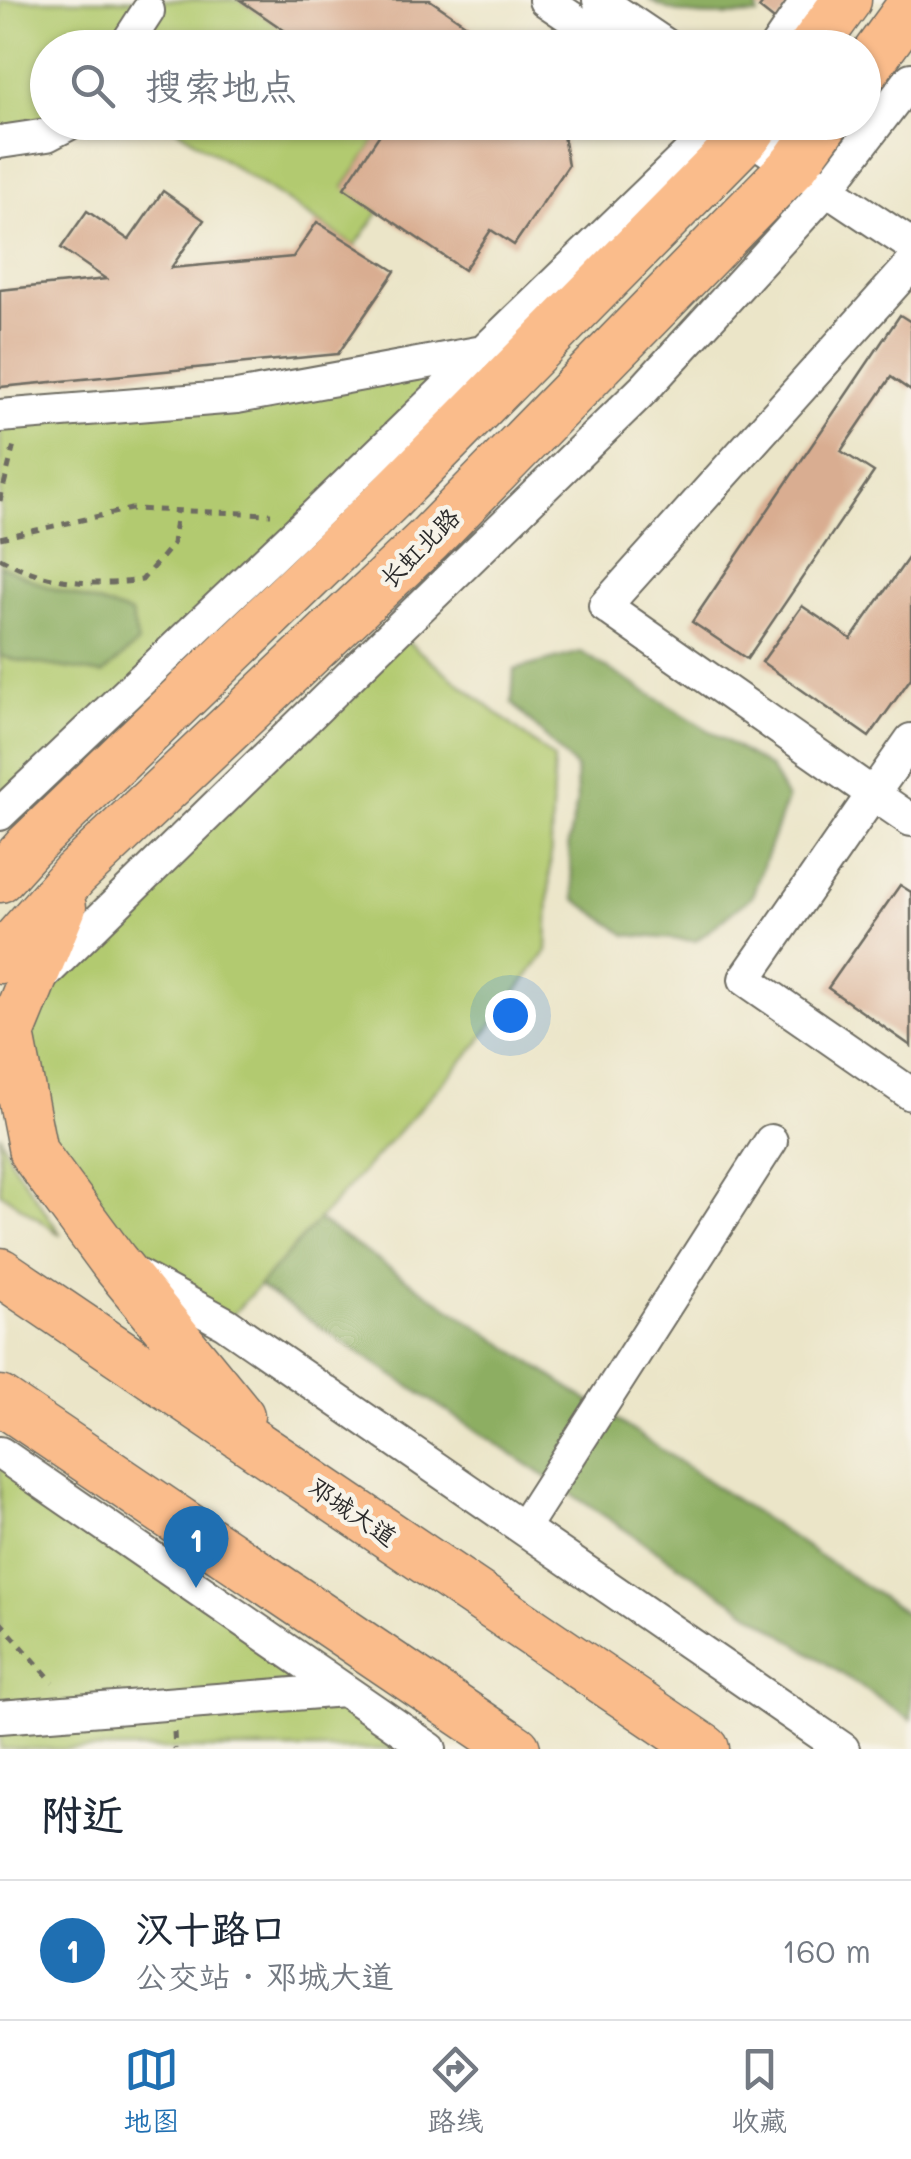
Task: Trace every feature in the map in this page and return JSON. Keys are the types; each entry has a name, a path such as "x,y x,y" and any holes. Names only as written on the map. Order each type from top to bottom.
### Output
{"highway":[{"path":"825,30 846,0"},
{"path":"881,47 911,6"},
{"path":"7,851 775,140"},
{"name":"长虹北路","path":"274,1457 114,1262 32,1152 10,1034 14,974 76,874 429,538 775,140"},
{"name":"邓城大道","path":"0,1272 706,1749"},
{"path":"0,1400 516,1749"},
{"path":"0,1415 49,1433"}],"street":[{"path":"545,0 589,30"},
{"path":"599,0 643,30"},
{"path":"787,30 808,0"},
{"path":"133,30 145,4"},
{"path":"881,92 911,79"},
{"path":"0,142 30,137"},
{"path":"7,851 314,516 483,352 774,140"},
{"path":"14,974 646,388 776,140"},
{"path":"780,140 911,245"},
{"path":"911,265 604,606 911,820"},
{"path":"11,415 238,398 483,352"},
{"path":"911,740 745,979 911,1094"},
{"path":"522,1528 770,1141"},
{"path":"114,1262 225,1323 844,1749"},
{"path":"0,1452 430,1749"},
{"path":"0,1717 344,1690"}],"path":[{"path":"0,501 11,415"},
{"path":"0,538 131,509 314,516"},
{"path":"0,558 20,570 52,578 106,585 142,580 173,544 176,510"},
{"path":"0,1622 78,1711"}],"green space":[{"path":"0,0 240,0 285,30 30,30 30,130 0,142"},
{"path":"650,0 756,0 758,15 688,14"},
{"path":"194,140 376,140 344,187 379,212 355,246"},
{"path":"483,352 0,814 0,416"},
{"path":"0,565 46,586 131,614 138,643 103,674 0,656"},
{"path":"395,632 554,759 547,951 477,1045 225,1323 114,1262 33,1152 29,989"},
{"path":"581,652 770,768 787,799 752,896 696,941 627,935 575,899 568,844 577,801 576,768 512,703 514,670"},
{"path":"0,1134 10,1159 61,1235 0,1192"},
{"path":"318,1220 911,1617 911,1720 259,1286"},
{"path":"0,1453 430,1749 0,1749"}],"building":[{"path":"240,0 430,0 474,30 284,30"},
{"path":"765,0 795,0 778,23 759,8"},
{"path":"376,140 564,140 568,166 514,245 491,230 464,270 344,188"},
{"path":"163,191 204,220 171,268 293,257 317,222 395,271 338,354 0,387 0,290 106,279 61,248 87,211 129,240"},
{"path":"900,315 911,322 911,391 891,377 841,451 874,472 747,659 692,622"},
{"path":"911,554 911,678 869,737 762,662 802,606 851,639"},
{"path":"900,885 911,892 911,1046 828,988"}],"place":[{"name":"汉十路口","path":"196,1588"}]}
